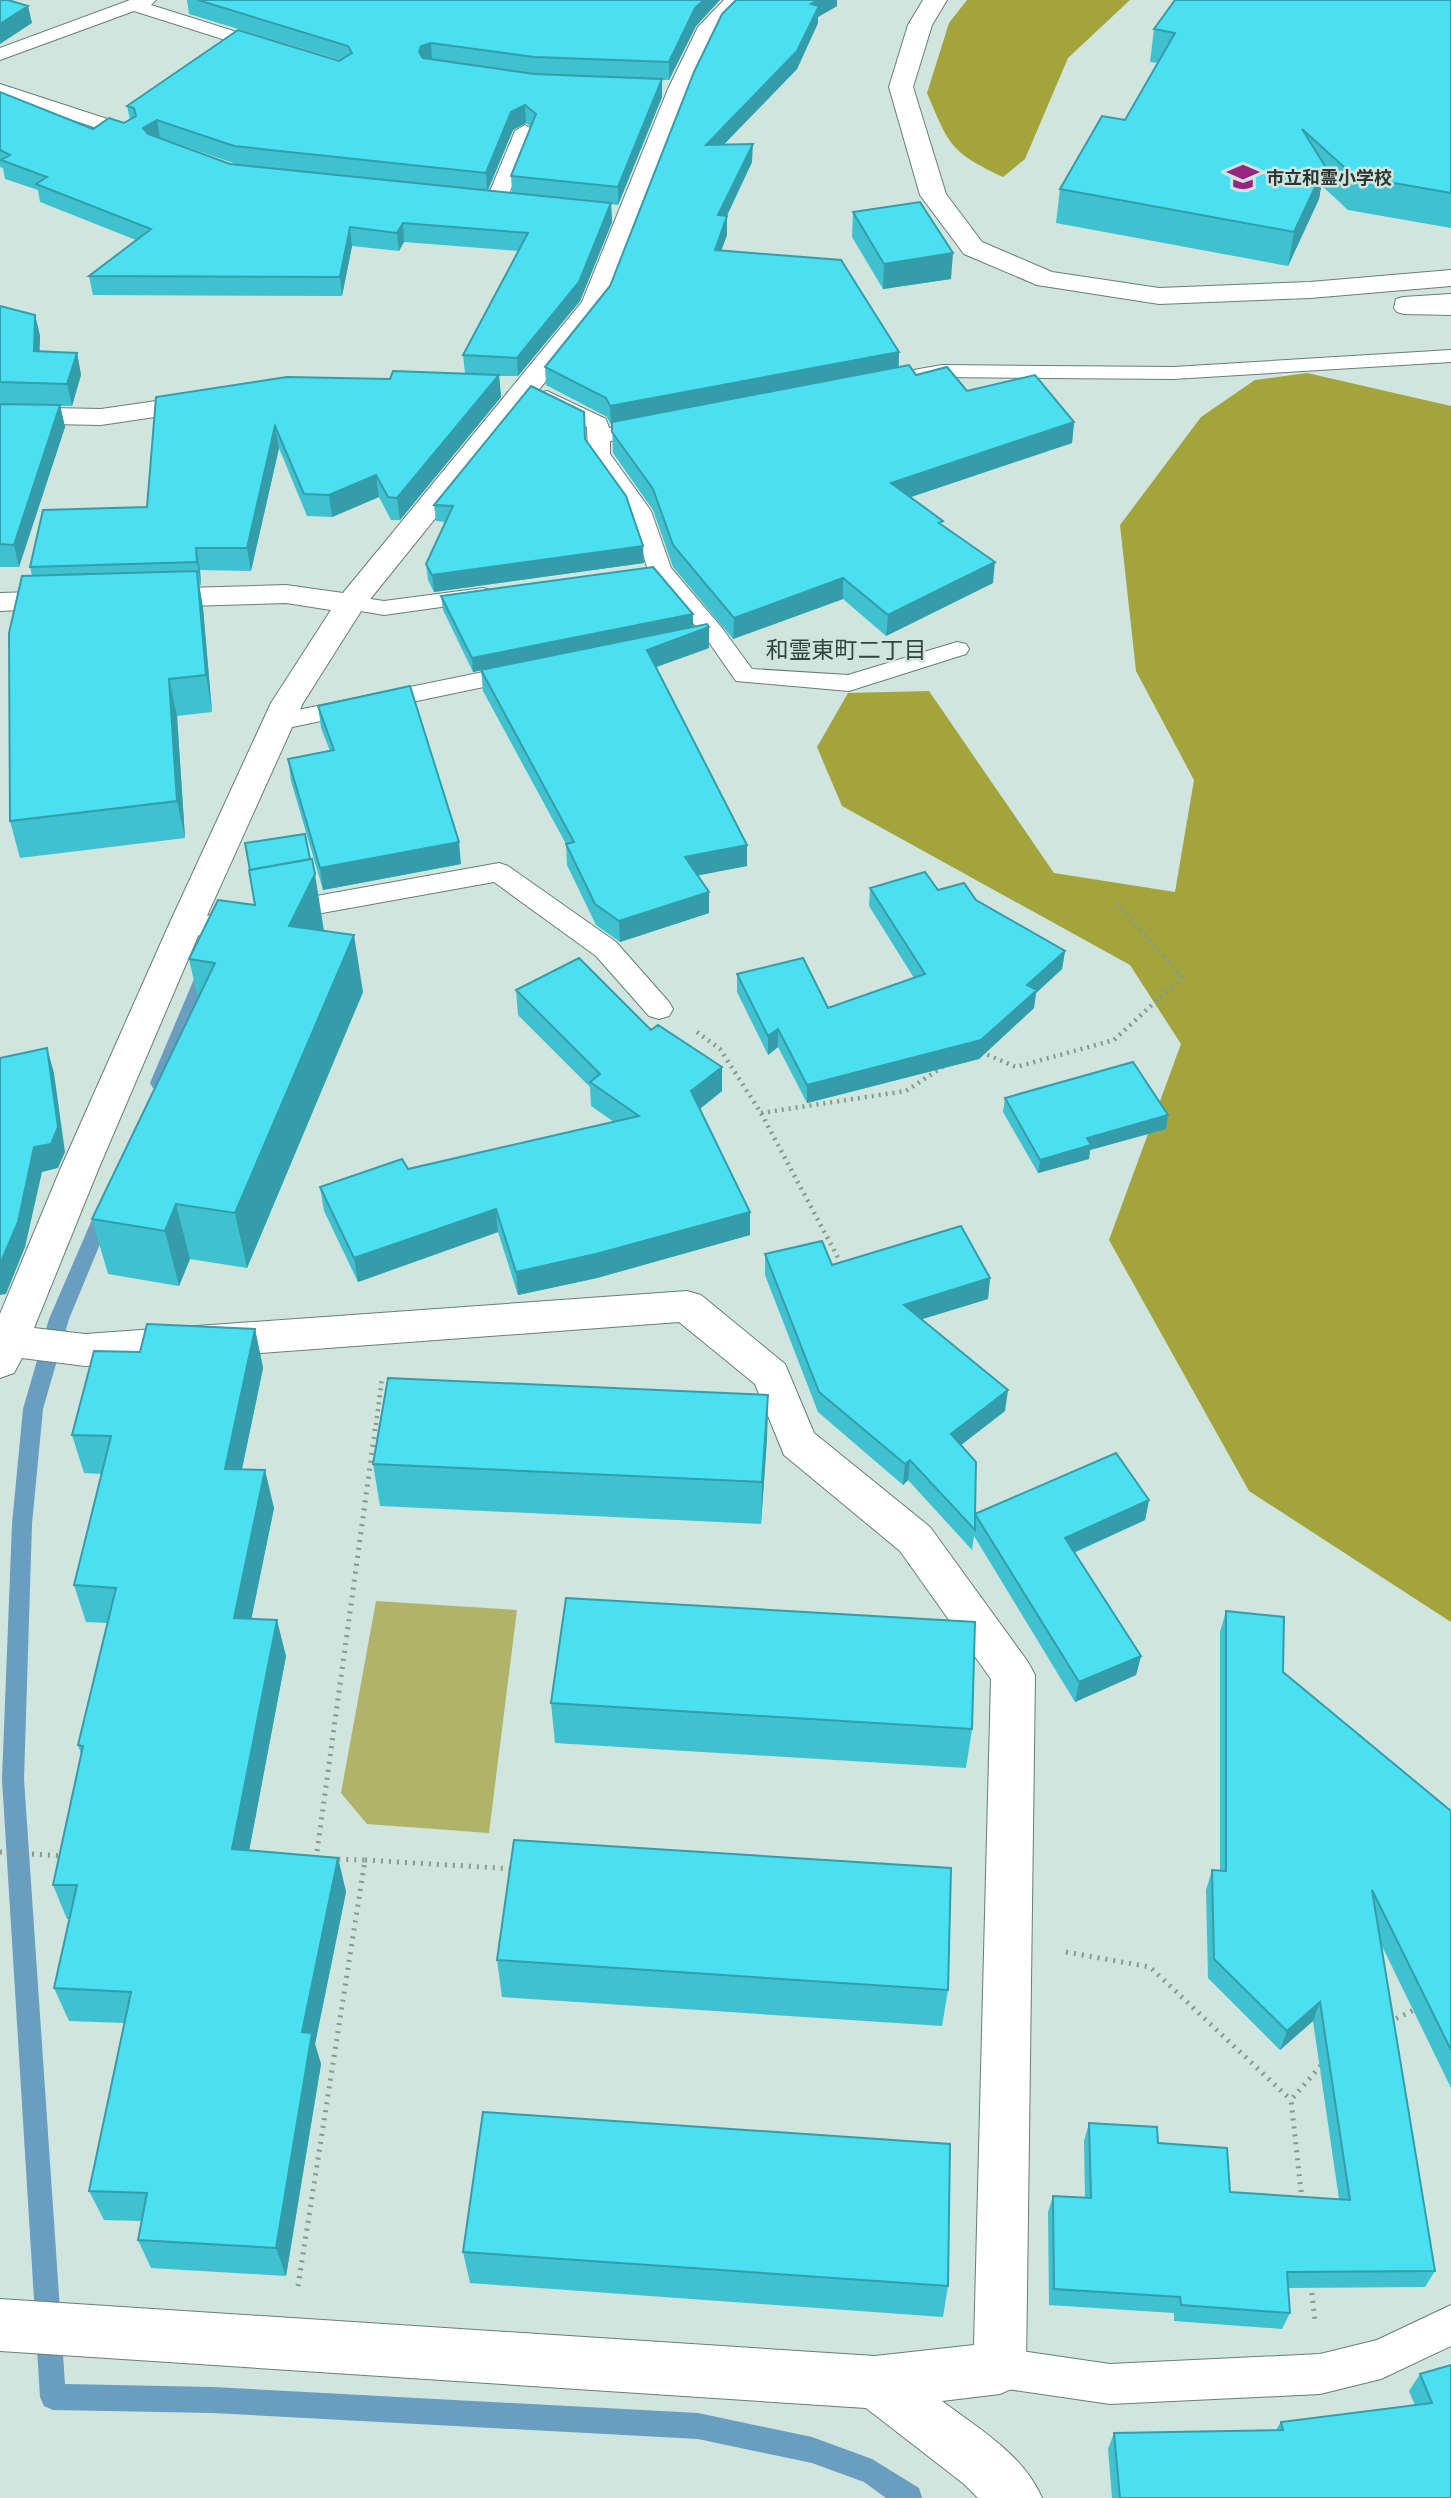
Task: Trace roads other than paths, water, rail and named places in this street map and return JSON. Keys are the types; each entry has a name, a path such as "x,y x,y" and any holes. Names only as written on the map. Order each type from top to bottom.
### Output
{"street":[{"path":"4,2324 875,2382 1000,2368 1013,1675 915,1539 798,1443 771,1375 687,1306 85,1350 5,1351 79,1170 278,722 351,603 595,304 631,215 673,89 710,27 737,0"},
{"path":"935,0 920,25 901,88 933,195 972,248 1046,279 1159,296 1310,290 1451,278"},
{"path":"493,386 527,388"},
{"path":"0,415 101,417 229,399"},
{"path":"0,603 286,594 351,603"},
{"path":"875,2382 983,2465 1015,2498"}],"lane":[{"path":"89,0 133,5 290,54"},
{"path":"0,54 133,5"},
{"path":"0,90 128,132"},
{"path":"523,204 489,200 525,131"},
{"path":"604,212 631,215"},
{"path":"1451,300 1403,303 1405,308 1451,309"},
{"path":"890,380 942,372 1173,373 1451,356"},
{"path":"527,388 598,424 599,454 640,511 660,570 714,633 745,676 849,683 957,649"},
{"path":"598,437 679,422"},
{"path":"634,574 660,570"},
{"path":"351,603 384,608 504,592"},
{"path":"687,639 714,633"},
{"path":"278,722 551,666"},
{"path":"184,929 499,873 606,949 659,1009"},
{"path":"1000,2368 1110,2384 1320,2374 1381,2359 1451,2325"}],"waterway":[{"path":"159,1083 206,972"},
{"path":"106,1208 59,1319 33,1409 22,1524 13,1779 53,2397 213,2400 698,2426 812,2450 872,2472 909,2498"}],"place":[{"name":"市立和霊小学校","path":"1243,177"}],"district":[{"name":"和霊東町二丁目","path":"846,648"}]}
